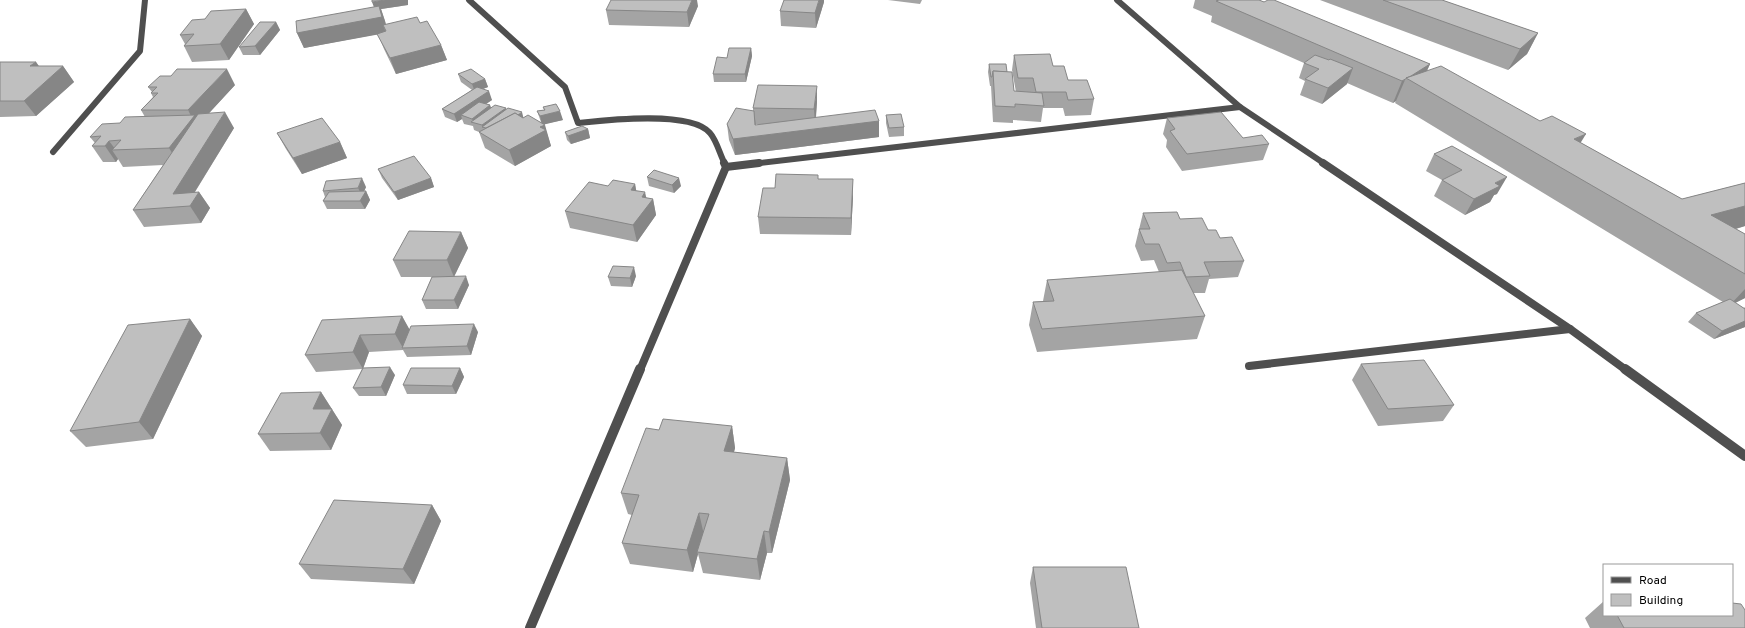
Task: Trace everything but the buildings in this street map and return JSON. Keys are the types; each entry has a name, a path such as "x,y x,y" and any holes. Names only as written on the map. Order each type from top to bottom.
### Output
{"street":[{"path":"53,152 140,51 145,0"},
{"path":"469,0 565,87 578,123 612,119 661,118 695,124 710,133 726,168 530,628"},
{"path":"1118,0 1240,107 1570,328 1745,456"},
{"path":"726,168 1240,107"},
{"path":"1249,366 1570,328"}]}
